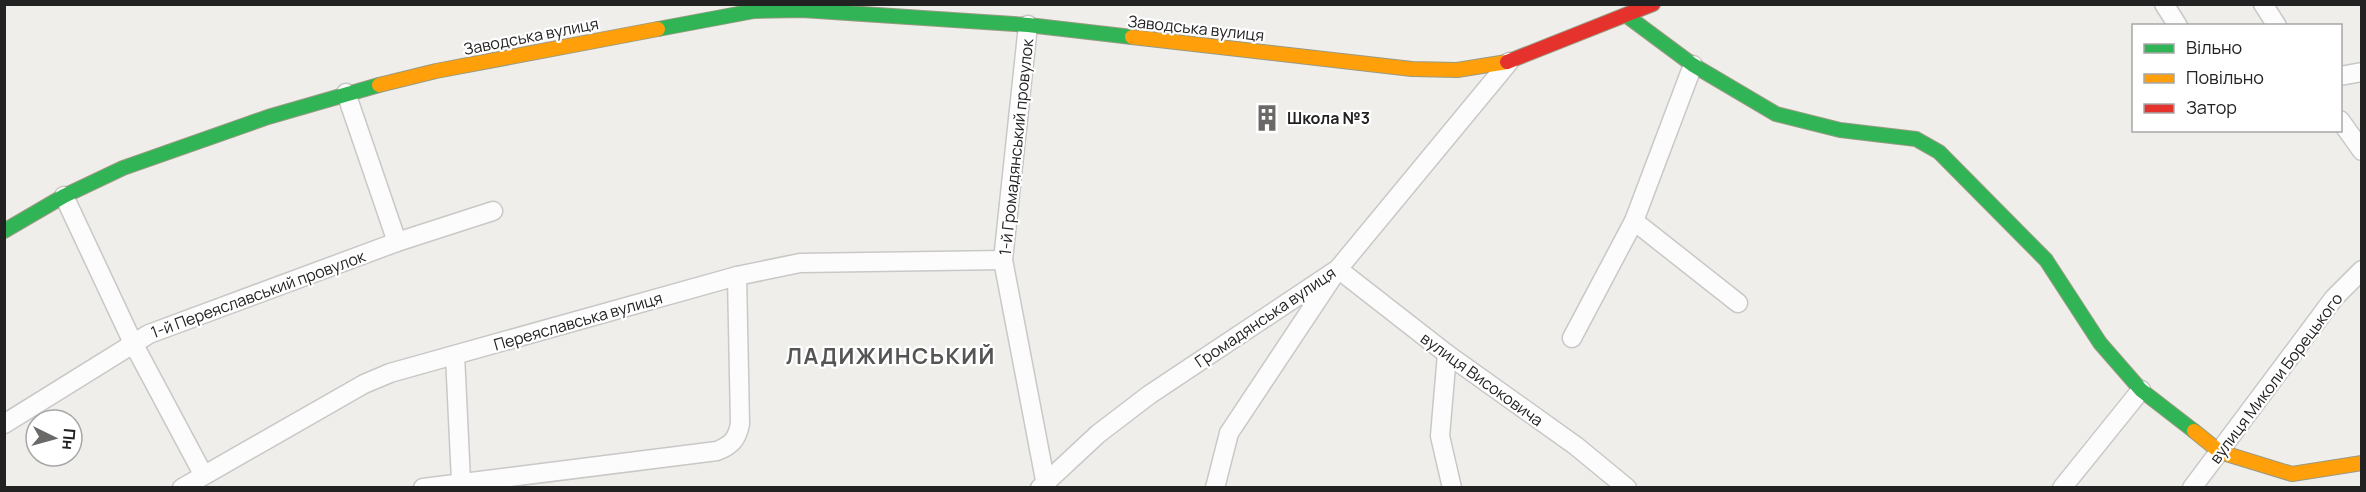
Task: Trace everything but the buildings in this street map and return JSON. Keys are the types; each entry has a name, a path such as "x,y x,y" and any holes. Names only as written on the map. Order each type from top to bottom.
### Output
{"street":[{"name":"Заводська вулиця","path":"4,231 64,196 123,168 268,117 346,93 436,71 754,11 802,10 1028,25 1412,69 1457,70 1509,62 1653,4"},
{"path":"2164,4 2177,24"},
{"path":"2263,4 2276,24"},
{"path":"1627,16 1694,65 1776,114 1840,130 1916,140 1940,152 2046,260 2100,343 2141,390 2220,452 2292,474 2361,463"},
{"name":"1-й Громадянський провулок","path":"1028,25 1003,260 1043,484"},
{"name":"Громадянська вулиця","path":"1043,484 1149,395 1338,269 1509,62"},
{"path":"1572,338 1634,220 1694,65"},
{"path":"2342,76 2361,72"},
{"path":"346,93 397,242"},
{"path":"2342,123 2361,151"},
{"path":"64,196 133,343 203,474"},
{"name":"1-й Переяславський провулок","path":"4,424 149,334 397,242 493,212"},
{"path":"1634,220 1738,303"},
{"name":"Переяславська вулиця","path":"182,488 364,384 390,373 737,276 800,262 1003,260"},
{"path":"1215,488 1229,433 1338,269"},
{"name":"вулиця Високовича","path":"1338,269 1447,354 1576,446 1627,488"},
{"name":"вулиця Миколи Борецького","path":"2192,488 2334,298 2361,270"},
{"path":"423,488 461,481 717,451 728,446 737,437 740,424 737,276"},
{"path":"1447,354 1440,436 1452,488"},
{"path":"455,355 461,481"},
{"path":"2062,488 2141,390"}],"traffic: fast":[{"path":"658,29 754,11 802,10 1028,25 1132,37"},
{"path":"1627,16 1693,65 1776,114 1840,130 1916,139 1939,152 2046,260 2100,343 2141,390 2194,431"},
{"path":"4,231 64,196 123,168 268,117 379,85"}],"traffic: slow":[{"path":"379,85 436,71 658,29"},
{"path":"1132,37 1412,69 1457,70 1507,62"},
{"path":"2194,431 2220,452 2292,474 2362,463"}],"traffic: jam":[{"path":"1507,62 1653,4"}],"place":[{"name":"Школа №3","path":"1267,118"}],"district":[{"name":"ЛАДИЖИНСЬКИЙ","path":"891,356"}]}
